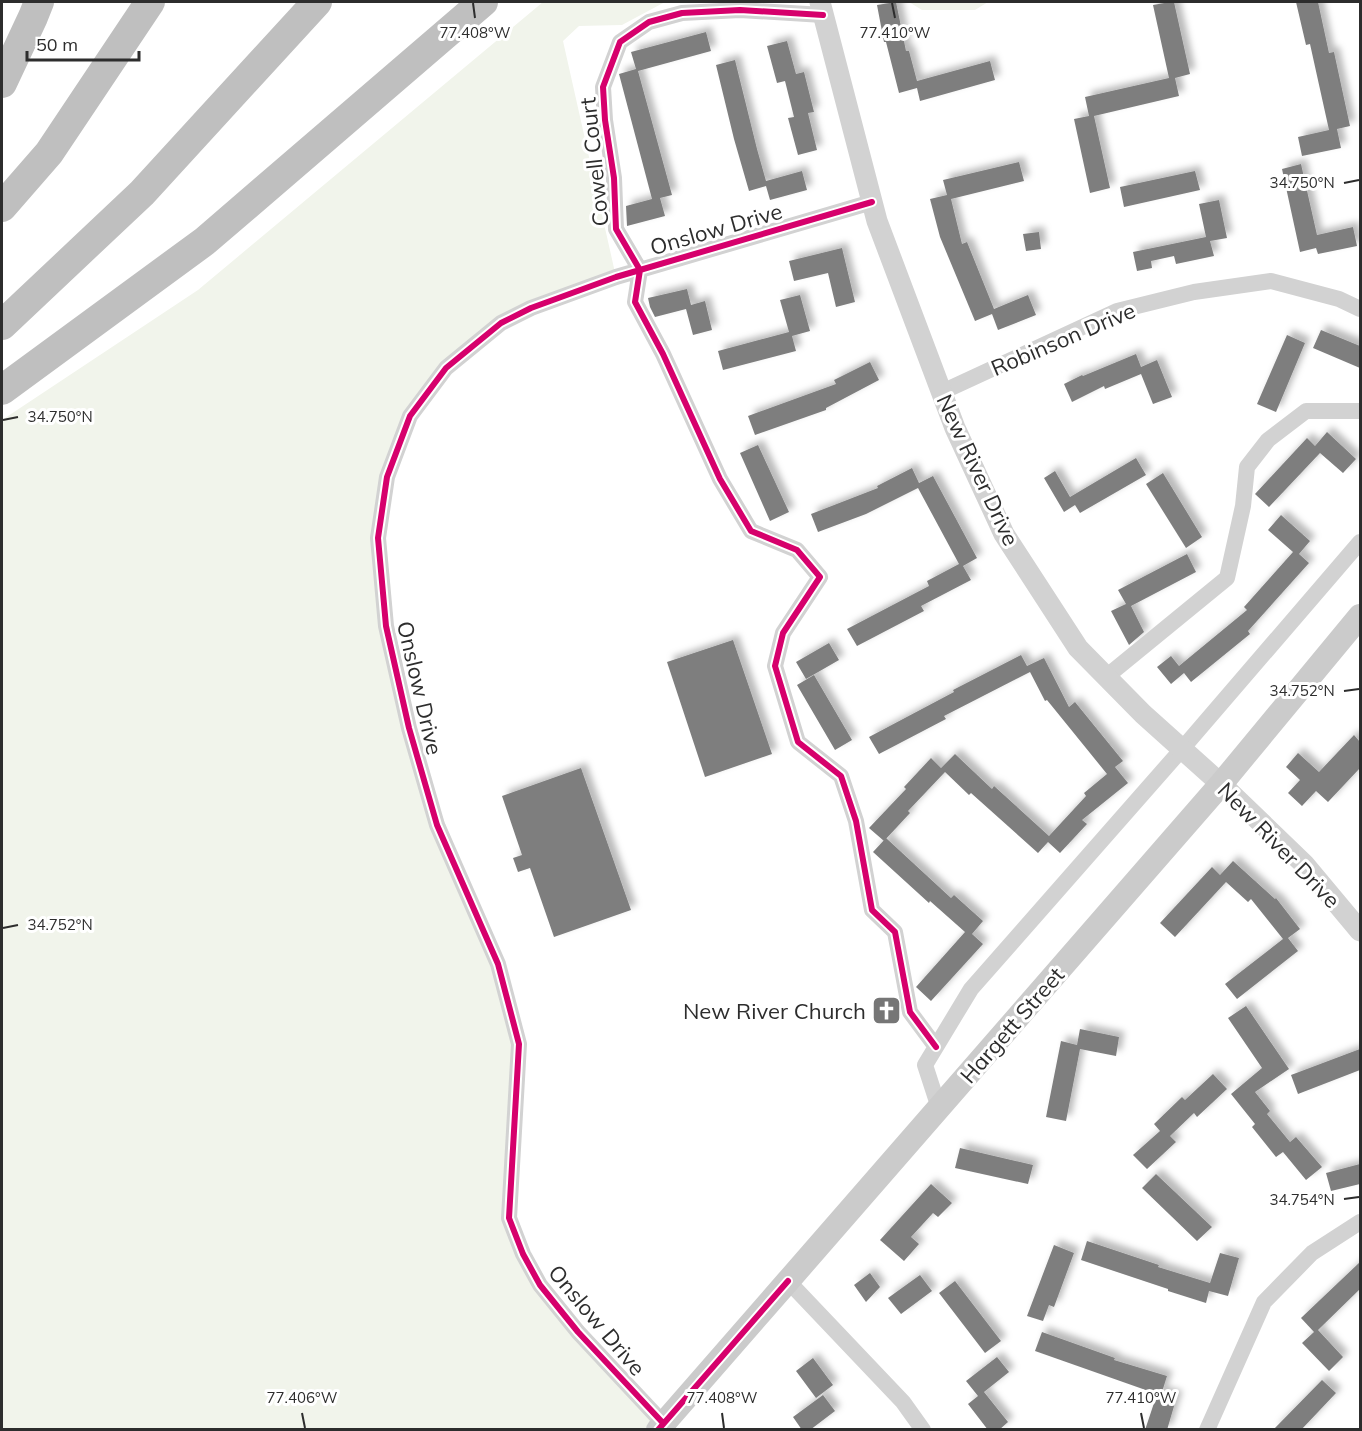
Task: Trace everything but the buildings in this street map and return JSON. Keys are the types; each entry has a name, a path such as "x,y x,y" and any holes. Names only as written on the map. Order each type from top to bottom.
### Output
{"highway":[{"path":"2,83 39,2"},
{"path":"2,207 49,153 150,2"},
{"path":"2,325 142,193 317,2"},
{"path":"2,390 205,241 483,2"}],"main road":[{"name":"Hargett Street","path":"660,1426 1221,784 1360,616"}],"street":[{"name":"New River Drive","path":"822,8 877,221 955,428 1004,534 1078,648 1143,714 1221,784 1306,867 1360,931"},
{"name":"Cowell Court","path":"640,270 616,229 614,178 605,120 603,87 620,42 649,22 682,13 822,8"},
{"name":"Onslow Drive","path":"660,1426 540,1285 523,1254 509,1218 519,1044 498,964 437,825 409,728 386,626 378,538 387,477 410,416 446,368 501,323 531,308 616,277 872,202"},
{"path":"640,270 634,302 663,354 720,478 751,531 797,550 820,577 783,633 775,666 798,742 841,776 856,821 872,910 895,932 910,1012 936,1047"},
{"name":"Robinson Drive","path":"942,392 1117,312 1194,292 1271,280 1339,299 1360,309"},
{"path":"1106,676 1227,578 1243,506 1246,467 1268,440 1306,411 1360,411"},
{"path":"939,1108 925,1065 971,988 1182,749 1360,542"},
{"path":"1207,1430 1264,1302 1312,1253 1360,1222"},
{"path":"788,1281 903,1402 923,1430"}],"shaded area":[{"path":"543,2 665,2 622,25 579,26 563,41 616,277 501,323 410,416 378,538 409,728 498,964 519,1044 509,1218 523,1254 658,1430 2,1430 2,420 198,290"},
{"path":"909,2 988,2 975,10 922,10"}],"cycle path":[{"path":"823,15 740,10 682,13 649,22 620,42 603,87 605,120 614,178 616,229 640,270 635,302 663,354 720,479 751,531 797,550 820,577 783,633 775,666 798,742 841,776 856,821 872,910 895,932 910,1012 936,1047"},
{"path":"663,1423 578,1332 540,1285 523,1254 509,1218 519,1044 498,964 437,825 409,728 386,626 378,538 387,477 410,416 446,368 501,323 531,308 616,277 872,202"},
{"path":"658,1430 788,1281"}],"place":[{"name":"New River Church","path":"887,1011"}]}
